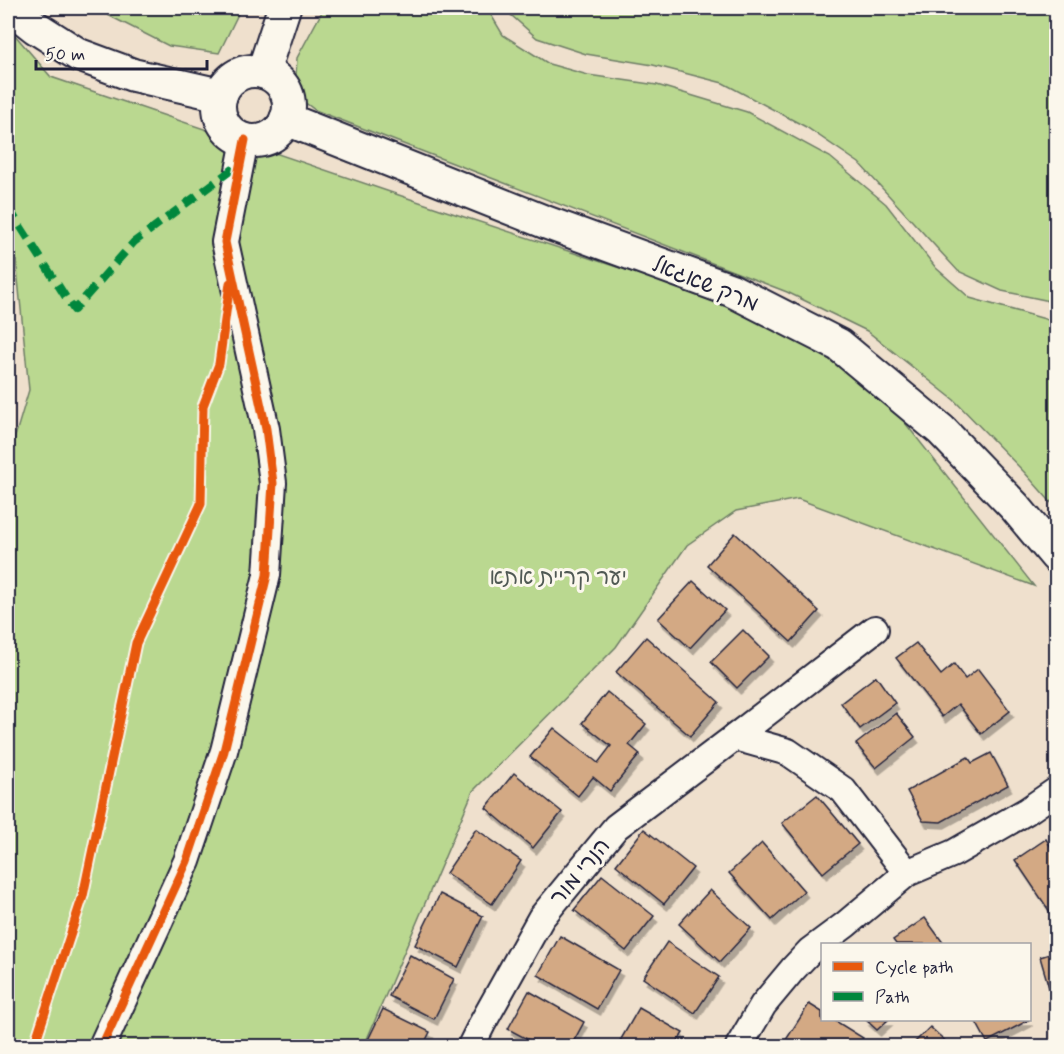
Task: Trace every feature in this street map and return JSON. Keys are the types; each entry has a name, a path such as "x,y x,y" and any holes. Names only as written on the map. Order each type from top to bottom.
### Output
{"street":[{"path":"11,8 35,27 79,55 133,75 221,95"},
{"path":"262,72 284,8"},
{"path":"262,72 273,77 282,85 287,96 286,119 274,135 265,140 245,140 235,136 226,128 219,106 221,95 225,86 233,78 242,73 262,72"},
{"name":"מרק שאגאל","path":"286,119 545,222 731,290 839,345 941,430 1015,507 1056,556"},
{"path":"102,1047 187,861 224,751 267,575 273,483 266,429 225,242 245,140"},
{"name":"הנרי מור","path":"471,1047 541,918 616,827 875,629"},
{"path":"735,737 788,752 843,790 907,873"},
{"path":"822,943 907,873 954,853 1028,811 1056,790"},
{"path":"739,1047 763,1005 804,957 821,944"}],"green space":[{"path":"94,8 241,8 219,53 169,46"},
{"path":"324,8 487,8 503,35 549,64 588,75 657,85 747,112 830,157 886,204 936,268 970,298 1056,322 1056,508 954,400 867,331 787,292 315,110 303,101 296,75 297,58"},
{"path":"503,8 1056,8 1056,306 1045,300 1002,291 958,271 859,163 806,127 723,83 653,65 586,54 537,38"},
{"name":"יער קריית אתא","path":"8,27 51,77 440,209 760,314 883,395 1034,586 798,499 736,511 687,545 616,647 473,791 364,1046 8,1046 8,460 29,390 8,178"}],"building":[{"path":"735,533 819,611 791,642 707,565"},
{"path":"693,581 725,610 690,648 658,619"},
{"path":"743,630 769,656 737,688 711,662"},
{"path":"646,637 719,702 690,736 616,672"},
{"path":"916,643 941,675 954,664 965,679 978,669 1010,711 981,734 958,704 942,717 896,658"},
{"path":"876,676 895,703 860,729 841,703"},
{"path":"607,692 646,724 629,745 640,754 610,791 593,777 578,796 530,757 554,728 598,763 611,746 582,723"},
{"path":"896,713 915,737 876,768 856,744"},
{"path":"991,753 1008,785 941,822 923,821 907,791 968,757 972,763"},
{"path":"514,773 562,812 533,848 486,808"},
{"path":"817,795 858,844 823,873 782,823"},
{"path":"476,829 521,861 492,904 446,873"},
{"path":"644,829 693,868 664,904 616,865"},
{"path":"1046,839 1056,855 1056,912 1052,915 1015,860"},
{"path":"762,843 804,891 772,920 729,873"},
{"path":"602,875 654,916 626,951 574,910"},
{"path":"710,890 751,928 720,962 679,924"},
{"path":"440,894 483,916 458,967 415,945"},
{"path":"925,918 943,943 895,943 893,940"},
{"path":"560,936 619,970 597,1009 538,975"},
{"path":"667,942 719,977 695,1013 643,978"},
{"path":"1056,952 1056,1012 1040,957"},
{"path":"410,955 454,979 434,1019 389,996"},
{"path":"529,991 584,1022 571,1046 540,1046 508,1029"},
{"path":"809,1004 821,1011 821,1021 836,1021 863,1038 858,1046 782,1046"},
{"path":"639,1008 683,1033 675,1046 617,1046"},
{"path":"383,1009 430,1032 423,1046 365,1046"},
{"path":"867,1021 887,1021 877,1030"},
{"path":"976,1021 1027,1021 987,1042"},
{"path":"930,1027 951,1046 911,1046"}],"marked path":[{"path":"8,207 74,310 134,242 241,163"}],"cycle path":[{"path":"102,1046 187,861 224,751 267,575 273,483 266,429 225,242 245,140"},
{"path":"34,1046 83,896 136,643 201,504 203,406 219,364 230,283"}]}
